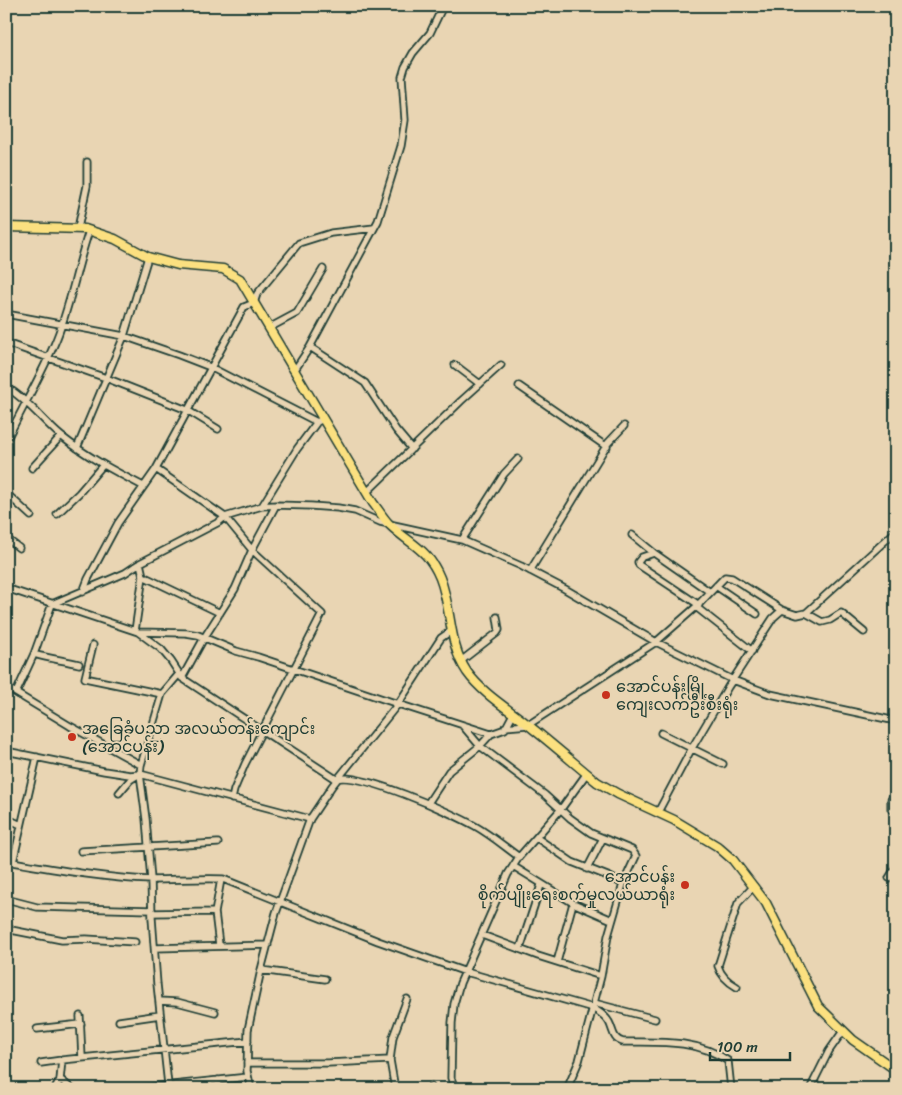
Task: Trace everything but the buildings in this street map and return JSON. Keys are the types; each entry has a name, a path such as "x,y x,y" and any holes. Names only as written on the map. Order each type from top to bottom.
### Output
{"main road":[{"path":"6,227 85,229 115,239 148,257 178,265 223,269 240,280 294,371 320,420 366,492 389,524 423,550 433,563 446,597 451,619 451,631 461,661 474,681 587,773 618,794 658,812 717,846 733,860 766,903 818,1006 853,1040 896,1070"}],"street":[{"path":"294,371 310,347 374,228 390,187 401,146 405,120 402,77 405,67 413,52 430,33 444,6"},
{"path":"78,228 87,186 87,162"},
{"path":"83,592 118,523 156,469 244,307 254,303 256,294 300,243 331,233 374,228"},
{"path":"6,441 54,345 89,231"},
{"path":"77,448 124,336 148,257"},
{"path":"269,328 297,313 323,269"},
{"path":"6,314 61,326 124,336 210,367 320,420 297,449 262,506"},
{"path":"6,343 106,378 187,410 218,429"},
{"path":"310,347 364,383 396,430 412,449"},
{"path":"455,365 480,384"},
{"path":"366,492 501,365"},
{"path":"519,386 607,446"},
{"path":"6,387 77,448 103,465 143,486"},
{"path":"530,570 607,446 624,426"},
{"path":"32,468 61,436"},
{"path":"462,540 504,474 518,459"},
{"path":"57,514 79,493 103,465"},
{"path":"156,469 226,516 252,550 322,614 245,764 232,799"},
{"path":"6,493 31,516"},
{"path":"168,1085 160,1015 151,880 140,774 141,765 162,694 180,676 235,589 252,550 276,504"},
{"path":"16,693 34,654 52,604 126,573 140,563 219,522 226,516 276,504 355,511 380,522 462,540 530,570 656,642 733,680 770,694 896,721"},
{"path":"428,803 449,771 492,734 506,727 528,725 656,642 698,606 725,576 729,576 782,610 797,615 806,613 896,531"},
{"path":"632,535 654,553 710,592"},
{"path":"6,538 19,548"},
{"path":"654,553 642,556 638,562 639,564 698,606 752,651"},
{"path":"137,632 143,576 140,563"},
{"path":"143,576 220,612"},
{"path":"716,586 757,614"},
{"path":"6,588 137,632 186,633 204,638 236,651 411,707 462,726 492,734"},
{"path":"658,812 692,748 733,680 773,618 782,610"},
{"path":"806,613 822,622 842,613 864,632"},
{"path":"461,661 497,633 496,617"},
{"path":"251,1089 247,1063 248,1030 261,970 280,902 310,819 340,777 398,704 441,638 451,631"},
{"path":"137,632 160,649 171,661 180,676 336,778 361,780 428,803 476,827 519,857"},
{"path":"93,645 85,678 162,694"},
{"path":"34,654 79,664"},
{"path":"6,687 70,726 141,765"},
{"path":"506,727 513,714"},
{"path":"462,726 480,746 590,833 635,852 636,856 623,884 612,920 601,976 579,1061 567,1089"},
{"path":"661,733 723,764"},
{"path":"6,750 104,771 130,775 140,774 310,819"},
{"path":"37,757 10,862 62,871 151,880 221,879 378,941 466,972 655,1019"},
{"path":"455,1089 451,1078 452,1023 454,1004 460,983 512,866 561,809 587,773"},
{"path":"119,793 130,780 140,774"},
{"path":"896,792 890,805 891,809 896,812"},
{"path":"6,818 21,825"},
{"path":"537,838 572,862 623,884"},
{"path":"587,869 603,838"},
{"path":"81,851 218,843"},
{"path":"512,866 573,903 612,920"},
{"path":"889,878 896,867"},
{"path":"219,945 215,913 221,879"},
{"path":"520,949 541,885"},
{"path":"737,987 728,982 718,966 738,902 754,886"},
{"path":"6,899 37,907 215,913"},
{"path":"557,962 573,903"},
{"path":"6,929 62,940 86,939 135,942"},
{"path":"482,935 601,976"},
{"path":"155,948 268,945"},
{"path":"261,970 325,979"},
{"path":"395,1089 390,1060 393,1037 407,1000"},
{"path":"159,1001 177,1002 214,1012"},
{"path":"593,1005 603,1014 609,1023 615,1039 618,1041 670,1042 690,1046 726,1060 729,1065 731,1089"},
{"path":"119,1021 160,1015"},
{"path":"80,1016 82,1058"},
{"path":"37,1029 81,1024"},
{"path":"810,1089 829,1051 843,1031"},
{"path":"41,1063 248,1041"},
{"path":"55,1089 60,1078 62,1060"},
{"path":"247,1063 328,1063 390,1060"},
{"path":"135,1089 168,1085 182,1086 248,1077"},
{"path":"60,1078 72,1089"},
{"path":"218,1080 219,1089"}],"place":[{"name":"အောင်ပန်းမြို့ ကျေးလက်ဦးစီးရုံး","path":"606,695"},
{"name":"အခြေခံပညာ အလယ်တန်းကျောင်း (အောင်ပန်း)","path":"72,737"},
{"name":"အောင်ပန်း စိုက်ပျိုးရေးစက်မှုလယ်ယာရုံး","path":"685,885"}]}
